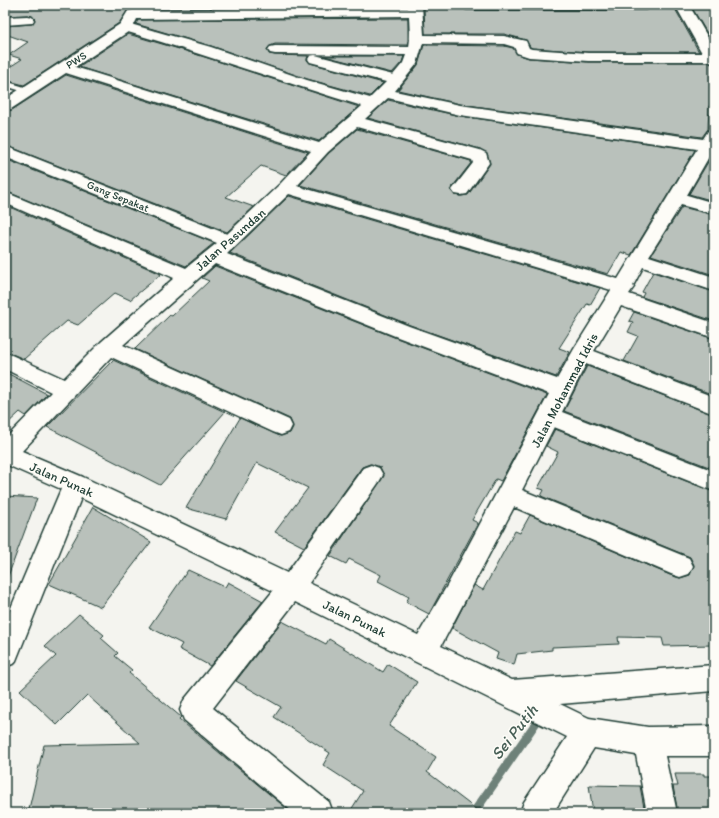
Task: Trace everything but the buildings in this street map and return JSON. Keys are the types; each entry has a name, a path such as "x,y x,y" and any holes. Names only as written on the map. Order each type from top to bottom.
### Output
{"street":[{"path":"467,5 646,5"},
{"path":"682,5 712,55"},
{"path":"132,16 415,8 416,45"},
{"path":"132,16 206,50 302,83 384,92 460,110 710,139"},
{"name":"PWS","path":"5,106 65,68 132,16"},
{"path":"5,21 27,20"},
{"path":"384,92 280,50 504,40 521,44 522,50 529,54 557,56 712,55"},
{"name":"Jalan Pasundan","path":"5,454 108,347 188,276 230,242 286,188 322,149 384,92 410,64 416,45"},
{"path":"65,68 322,149"},
{"path":"354,121 474,154 480,157 481,163 461,190"},
{"name":"Jalan Mohammad Idris","path":"424,652 581,354 621,292 638,259 677,198 710,139"},
{"name":"Gang Sepakat","path":"5,151 230,242"},
{"path":"286,188 621,292 714,331"},
{"path":"5,197 188,276"},
{"path":"677,198 714,209"},
{"path":"213,256 402,332 563,390"},
{"path":"638,259 714,284"},
{"path":"108,347 281,426"},
{"path":"581,354 714,406"},
{"path":"5,360 66,390"},
{"path":"549,416 714,481"},
{"name":"Jalan Punak","path":"5,454 76,484 574,726 648,742 714,741"},
{"path":"318,813 194,710 291,588 371,475"},
{"path":"5,654 76,484"},
{"path":"508,494 680,566"},
{"path":"520,700 714,678"},
{"path":"535,813 574,726"},
{"path":"648,742 662,813"}],"lane":[{"path":"5,83 28,91"}],"waterway":[{"name":"Sei Putih","path":"473,813 542,716"}]}
